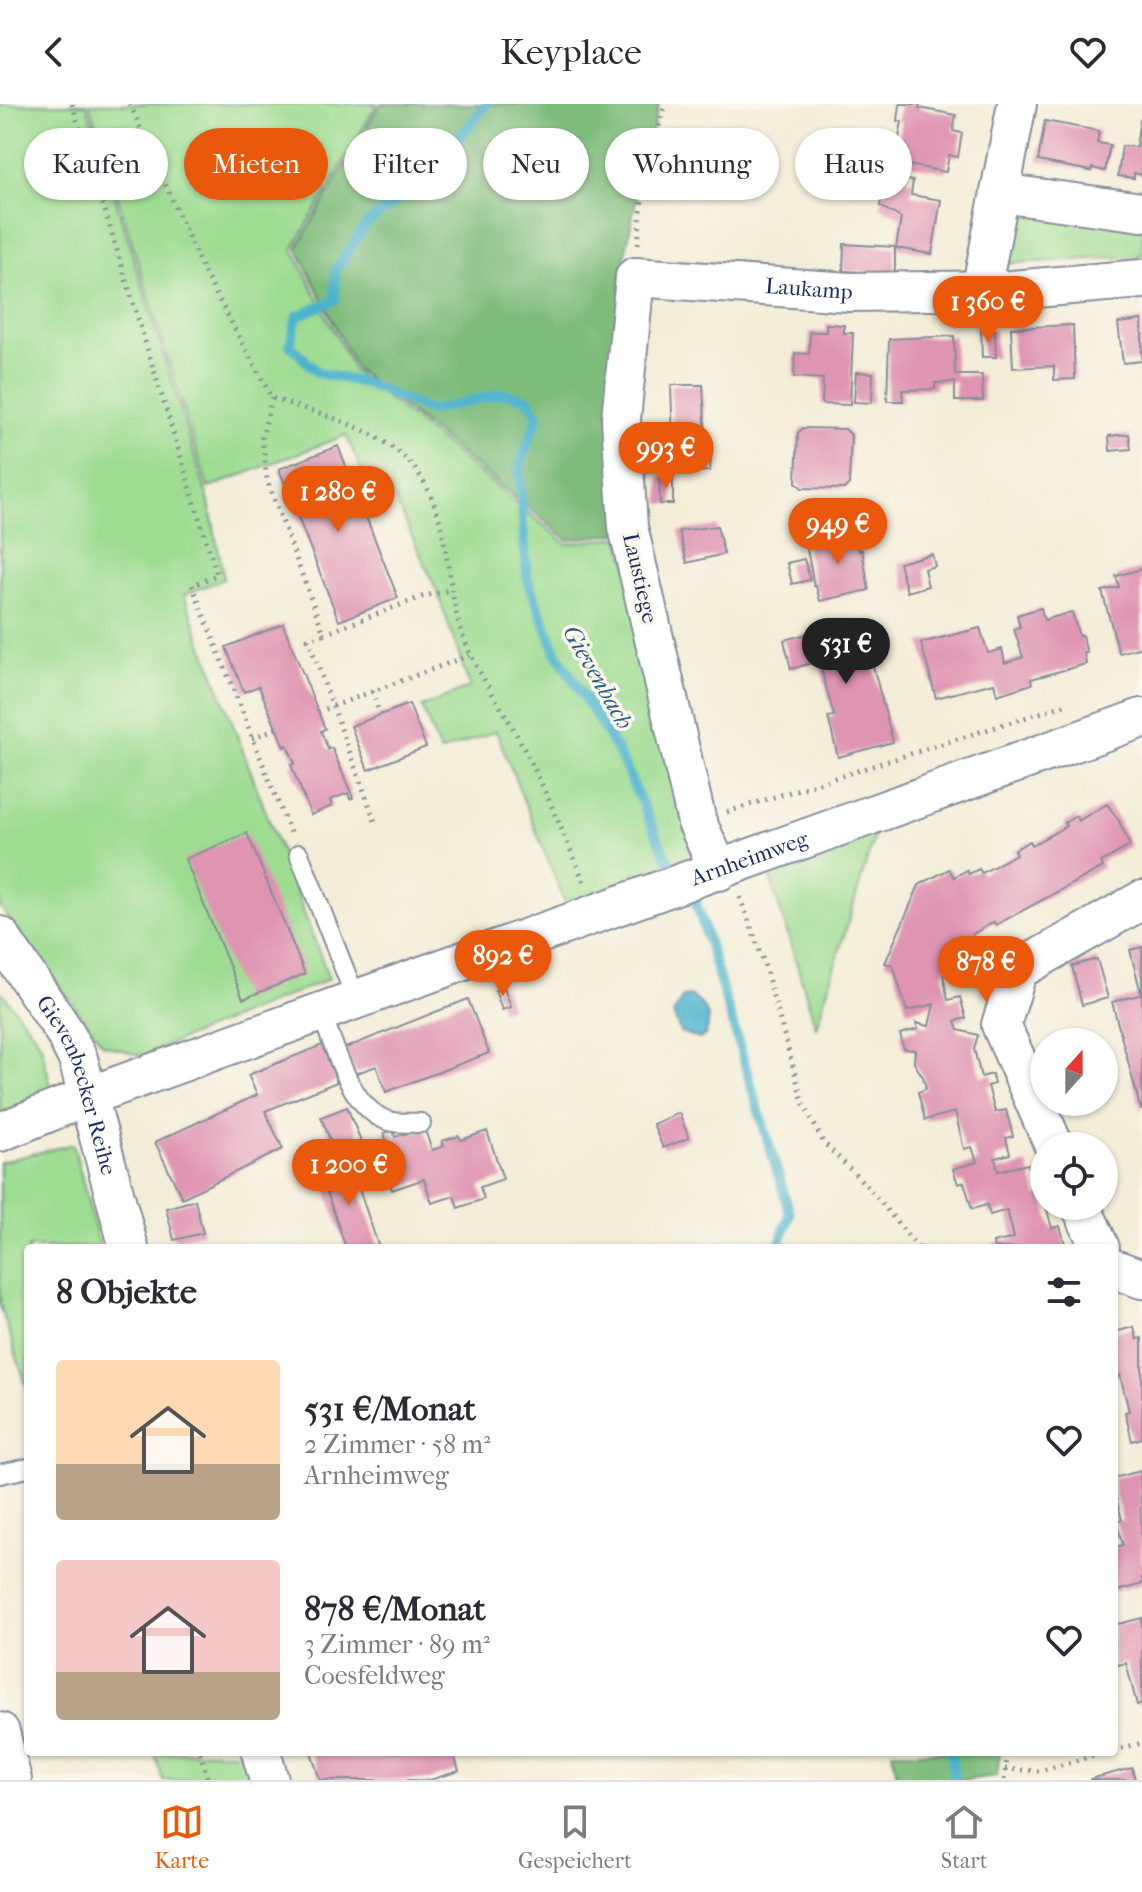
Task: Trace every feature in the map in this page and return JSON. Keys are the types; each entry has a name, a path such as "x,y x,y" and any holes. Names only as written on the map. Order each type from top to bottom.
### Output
{"street":[{"path":"981,291 1017,104"},
{"path":"1000,193 1142,212"},
{"name":"Laukamp","path":"635,277 849,292 981,291 1142,279"},
{"name":"Laustiege","path":"635,277 621,419 628,527 697,822 714,873"},
{"name":"Arnheimweg","path":"0,1132 89,1096 1142,718"},
{"path":"1048,1132 1001,1025 1018,970 1142,900"},
{"name":"Gievenbecker Reihe","path":"0,936 64,1031 78,1059 128,1244"},
{"path":"1087,1220 1098,1244"},
{"path":"1118,1270 1142,1279"},
{"path":"0,1732 12,1780"},
{"path":"262,1756 269,1780"}],"lane":[{"path":"299,854 339,1006 354,1093 369,1111 389,1121 421,1123"},
{"path":"0,1474 24,1469"}],"path":[{"path":"72,104 217,575 192,585 299,854"},
{"path":"130,104 202,268 272,398 262,437 267,480 324,634"},
{"path":"635,277 643,185 665,104"},
{"path":"272,398 363,429 405,458 432,494 444,535 459,626 470,655 520,740 551,804 597,914"},
{"path":"376,824 308,639 424,596 451,590"},
{"path":"367,609 370,617"},
{"path":"318,712 470,655"},
{"path":"372,691 380,715"},
{"path":"697,822 1068,704"},
{"path":"252,738 277,728"},
{"path":"714,873 740,897 763,960 803,1102 823,1142 868,1187 915,1244"},
{"path":"1118,1749 1142,1743"},
{"path":"201,1756 208,1780"},
{"path":"1004,1780 1007,1756"},
{"path":"1005,1769 1039,1771 1093,1756"}],"green space":[{"path":"0,104 86,104 93,128 24,128 24,200 116,200 209,502 224,579 184,595 329,979 141,1056 103,1044 0,907"},
{"path":"89,104 377,104 363,128 344,128 344,161 328,189 328,128 184,128 184,200 321,200 293,249 354,371 567,544 619,537 718,856 568,910 496,731 440,752 422,707 470,687 437,591 390,488 373,496 346,435 208,488 119,200 168,200 168,128 96,128"},
{"path":"380,104 659,104 653,128 605,128 605,200 636,200 621,276 618,533 568,540 356,369 297,248 325,200 328,200 328,194 344,166 344,200 467,200 467,128 366,128"},
{"path":"1008,207 1142,222 1142,256 998,264"},
{"path":"876,831 816,1027 768,870"},
{"path":"0,990 40,1042 52,1090 0,1116"},
{"path":"73,1144 99,1244 24,1244 24,1379 0,1305 0,1162"},
{"path":"155,1756 243,1756 250,1780 163,1780"},
{"path":"893,1756 1000,1756 997,1776 962,1780 898,1780"}],"water":[{"path":"691,996 701,1004 708,1017 706,1034 700,1039 680,1032 673,1014 683,997"}],"building":[{"path":"900,104 920,104 919,108 956,115 953,131 962,133 958,157 949,155 946,172 912,166 912,128 901,128 902,121 898,121"},
{"path":"1140,119 1142,175 1134,173 1134,178 1118,176 1122,146 1136,147"},
{"path":"1045,121 1099,131 1097,143 1110,145 1105,171 1038,161"},
{"path":"912,195 941,200 932,254 896,248 901,218 880,206 881,200 912,200"},
{"path":"844,244 895,247 895,274 843,271"},
{"path":"1142,320 1142,361 1123,363 1118,323"},
{"path":"826,324 844,325 844,333 853,333 850,405 822,404 823,379 794,377 795,353 809,354 810,332 826,332"},
{"path":"1073,325 1075,379 1054,380 1054,366 1013,368 1011,328"},
{"path":"981,330 995,330 996,357 982,357"},
{"path":"954,336 955,375 982,375 983,401 955,401 955,382 935,383 935,389 902,390 903,401 887,401 889,339"},
{"path":"856,372 873,373 872,403 854,402"},
{"path":"671,385 703,385 706,440 712,442 710,471 679,470 679,445 673,443"},
{"path":"803,428 845,429 851,435 849,484 844,489 802,488 796,482 798,433"},
{"path":"1129,434 1131,449 1110,451 1109,436"},
{"path":"338,446 398,598 339,621 279,469"},
{"path":"659,477 673,477 673,504 660,504"},
{"path":"717,526 724,554 687,563 679,531"},
{"path":"855,532 859,551 862,550 869,590 820,601 806,544"},
{"path":"932,554 935,566 924,569 928,586 907,592 899,563"},
{"path":"804,559 810,580 792,584 787,563"},
{"path":"1142,569 1142,647 1119,653 1102,591 1119,587 1116,576"},
{"path":"1041,608 1044,620 1072,612 1087,653 1084,653 1086,664 1031,679 1032,684 997,695 994,683 936,698 921,643 980,628 988,653 1002,649 1005,663 1023,657 1014,629 1020,627 1017,615"},
{"path":"855,622 862,649 868,647 893,742 838,757 828,717 834,716 819,661 791,669 784,640"},
{"path":"283,624 325,729 321,731 328,749 332,748 353,798 350,799 348,793 330,800 332,806 311,815 291,765 295,763 287,745 284,747 259,686 244,692 226,647"},
{"path":"409,704 426,747 368,770 351,726"},
{"path":"1107,804 1130,846 1101,862 1103,867 996,925 994,922 973,934 964,956 953,952 943,975 948,1000 960,997 966,1018 955,1021 958,1030 978,1035 974,1049 981,1077 992,1074 994,1084 988,1086 995,1112 1006,1110 1013,1136 1006,1138 1010,1154 995,1158 998,1171 1028,1164 1030,1220 1050,1220 1052,1228 1060,1226 1065,1244 993,1244 1014,1238 1007,1210 990,1215 987,1205 972,1209 964,1182 958,1184 953,1169 977,1162 972,1147 964,1149 955,1112 925,1120 918,1092 926,1089 923,1077 914,1063 915,1050 904,1049 900,1034 918,1029 916,1023 929,1026 934,1004 907,1011 893,965 885,963 919,885 949,869 954,877 967,870 969,874 979,869 982,873 1016,854 1014,850 1030,841 1032,845 1066,826 1064,823 1076,816 1078,821"},
{"path":"247,833 305,974 243,999 185,859"},
{"path":"1142,947 1142,992 1141,993 1130,950"},
{"path":"1097,959 1108,998 1082,1005 1072,966"},
{"path":"504,987 511,1007 502,1010 495,990"},
{"path":"1142,994 1142,1110 1141,1110 1112,1002"},
{"path":"468,999 489,1053 386,1092 376,1066 355,1074 345,1048"},
{"path":"322,1045 337,1082 265,1111 283,1149 182,1198 155,1142 257,1095 248,1075"},
{"path":"347,1107 361,1141 335,1152 321,1117"},
{"path":"679,1113 689,1138 663,1148 653,1124"},
{"path":"424,1128 432,1150 444,1146 442,1141 459,1136 461,1140 487,1131 503,1179 480,1187 484,1199 458,1208 454,1196 432,1203 424,1179 392,1190 390,1182 376,1186 371,1173 385,1169 377,1144 386,1140 384,1133 393,1130 395,1137"},
{"path":"350,1162 378,1244 345,1244 320,1172"},
{"path":"195,1200 203,1233 174,1240 166,1208"},
{"path":"1134,1327 1137,1339 1142,1338 1142,1438 1132,1441 1125,1412 1129,1411 1118,1376 1118,1331"},
{"path":"1140,1471 1142,1584 1118,1591 1118,1546 1123,1545 1118,1529 1118,1521 1122,1520 1118,1505 1118,1477"},
{"path":"1142,1618 1142,1703 1137,1705 1126,1663 1118,1665 1118,1624"},
{"path":"312,1756 454,1756 459,1771 430,1780 320,1780"},
{"path":"1132,1768 1135,1780 1090,1780 1090,1779"}],"waterway":[{"name":"Gievenbach","path":"487,104 420,184 367,223 335,271 335,300 297,316 290,345 318,373 365,383 430,411 503,393 528,399 538,415 519,469 527,578 556,652 618,752 668,860 678,875"},
{"name":"Gievenbach","path":"686,888 696,902 790,1214 779,1244"},
{"name":"Gievenbach","path":"951,1756 954,1780"}]}
